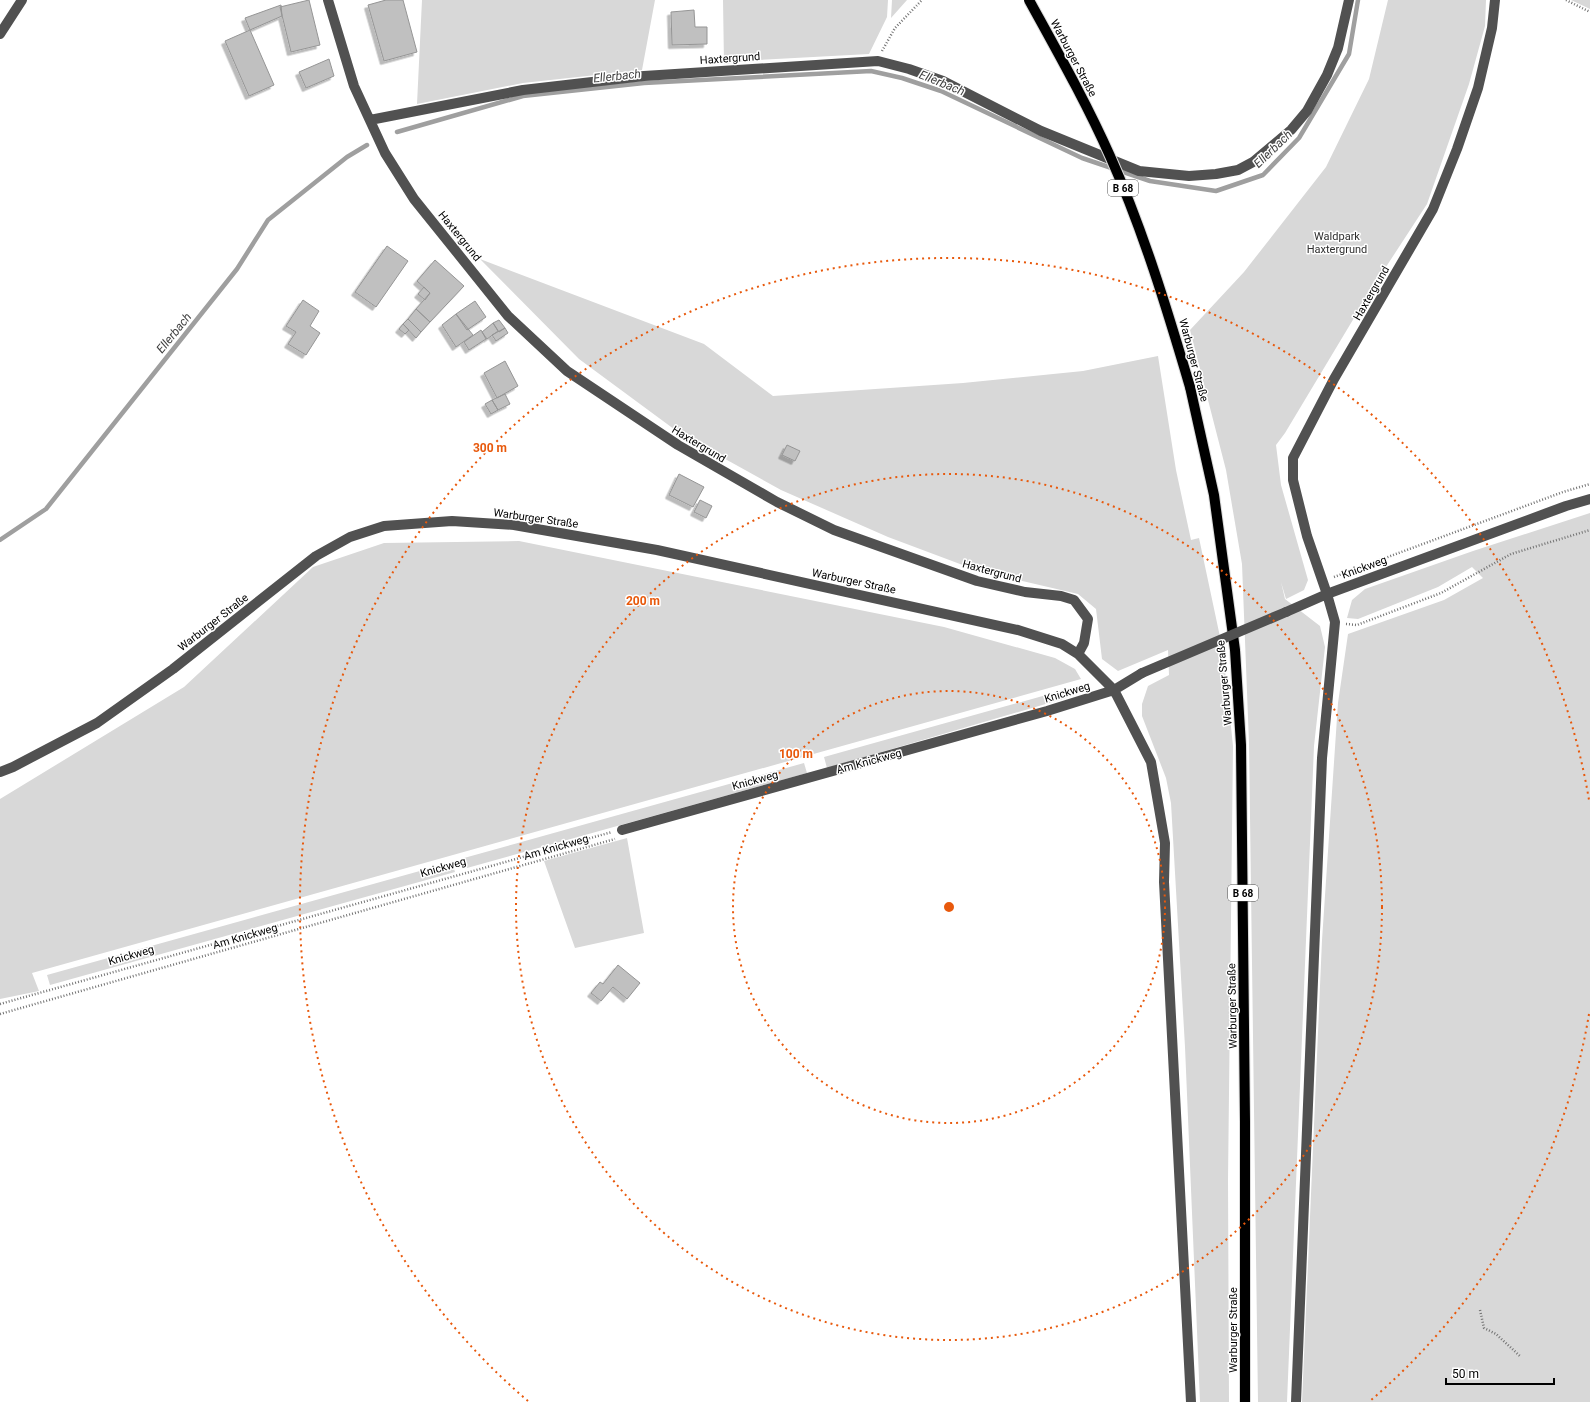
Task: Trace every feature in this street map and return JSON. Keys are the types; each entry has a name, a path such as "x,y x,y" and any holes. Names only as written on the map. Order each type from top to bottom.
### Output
{"main road":[{"name":"Warburger Straße","path":"1029,0 1110,156 1137,222 1166,305 1190,387 1214,495 1234,650 1241,745 1245,1113 1245,1402"}],"street":[{"path":"0,34 22,0"},
{"name":"Haxtergrund","path":"328,0 354,86 385,152 414,199 508,316 567,371 684,449 778,502 834,530 977,581 1025,592 1061,596 1074,600 1088,619 1084,643 1078,654"},
{"name":"Haxtergrund","path":"370,120 531,89 644,76 878,61 943,81 1041,131 1138,171 1189,176 1216,174 1238,170 1253,162 1291,130 1307,111 1327,74 1338,48 1349,0"},
{"name":"Haxtergrund","path":"1335,622 1326,589 1307,536 1294,480 1294,458 1334,379 1433,209 1457,149 1478,88 1492,28 1495,0"},
{"name":"Knickweg","path":"622,833 1040,713 1114,690 1142,673 1286,612 1326,589 1590,499"},
{"name":"Warburger Straße","path":"0,772 13,767 97,723 173,668 316,556 350,536 384,526 452,520 514,526 657,550 1018,630 1062,644 1078,654 1114,690 1151,762 1164,843 1164,882 1191,1402"},
{"path":"1296,1402 1322,758 1335,622"}],"path":[{"path":"878,61 885,44 895,28 922,0"},
{"path":"1566,0 1590,12"},
{"path":"1326,589 1336,575 1590,484"},
{"path":"1335,622 1357,625 1441,593 1511,554 1590,530"},
{"name":"Knickweg","path":"0,1004 622,833"},
{"name":"Am Knickweg","path":"0,1014 622,833"},
{"path":"1480,1310 1484,1328 1496,1334 1521,1357"}],"green space":[{"path":"422,0 655,0 642,70 523,83 417,104"},
{"path":"723,0 888,0 887,17 869,54 759,60 724,64"},
{"path":"892,0 907,0 891,18"},
{"name":"Waldpark Haxtergrund","path":"1388,0 1486,0 1485,26 1469,84 1427,204 1369,293 1285,433 1276,445 1281,485 1308,580 1304,590 1286,599 1281,582 1285,599 1320,626 1325,647 1314,746 1287,1402 1258,1402 1249,743 1242,564 1226,470 1190,330 1244,272 1326,167 1369,79"},
{"path":"1571,0 1590,0 1590,9"},
{"path":"480,259 704,344 773,396 963,383 1083,371 1158,356 1176,470 1191,540 1199,538 1223,651 1233,746 1228,1180 1229,1402 1200,1402 1185,1047 1171,803 1166,778 1142,716 1142,704 1148,686 1169,675 1168,650 1118,671 1102,659 1096,609 1078,594 976,570 888,537 781,490 682,435 579,359"},
{"path":"1590,513 1590,1402 1302,1402 1322,940 1338,703 1348,634 1444,600 1483,578 1472,567 1438,587 1358,619 1347,618 1352,600 1365,589 1473,551"},
{"path":"519,541 944,627 1055,658 1075,669 1081,679 32,973 39,991 0,999 0,799 184,687 313,567 384,543"},
{"path":"1064,690 1066,698 827,768 824,757"},
{"path":"804,763 807,773 467,868 464,858"},
{"path":"627,838 644,933 575,948 544,861"},
{"path":"452,862 455,872 50,985 47,975"}],"building":[{"path":"309,0 320,45 291,52 280,7"},
{"path":"386,0 403,0 417,52 384,61 368,5"},
{"path":"281,5 282,16 250,30 245,18"},
{"path":"694,10 695,27 707,27 707,44 672,45 671,12"},
{"path":"250,30 274,85 249,96 225,41"},
{"path":"329,59 334,76 306,88 299,72"},
{"path":"387,246 408,261 376,307 355,292"},
{"path":"435,260 464,286 430,322 416,309 430,293 417,281"},
{"path":"424,287 430,293 425,300 418,294"},
{"path":"303,300 319,311 310,326 320,333 306,355 288,344 296,332 286,326"},
{"path":"475,301 486,317 467,330 456,314"},
{"path":"416,309 430,322 421,332 408,319"},
{"path":"456,314 473,335 456,347 442,325"},
{"path":"408,319 421,332 416,338 403,324"},
{"path":"499,320 505,328 499,332 493,323"},
{"path":"493,323 498,331 487,339 482,332"},
{"path":"403,324 409,330 405,334 399,329"},
{"path":"505,328 508,333 496,341 492,335"},
{"path":"481,330 486,339 469,350 464,342"},
{"path":"505,361 518,386 497,398 484,373"},
{"path":"505,394 510,404 498,410 492,400"},
{"path":"492,400 498,410 491,414 485,404"},
{"path":"787,445 800,451 795,461 782,455"},
{"path":"679,474 704,487 693,507 669,495"},
{"path":"700,500 712,506 706,518 694,512"},
{"path":"618,965 640,983 627,999 613,987 601,1001 591,993 600,982 603,984"}],"waterway":[{"name":"Ellerbach","path":"397,132 523,96 644,83 871,71 902,78 941,91 1082,158 1150,181 1216,191 1263,175 1299,138 1349,54 1358,0"},
{"name":"Ellerbach","path":"0,540 46,509 237,269 268,220 347,157 367,145"}]}
